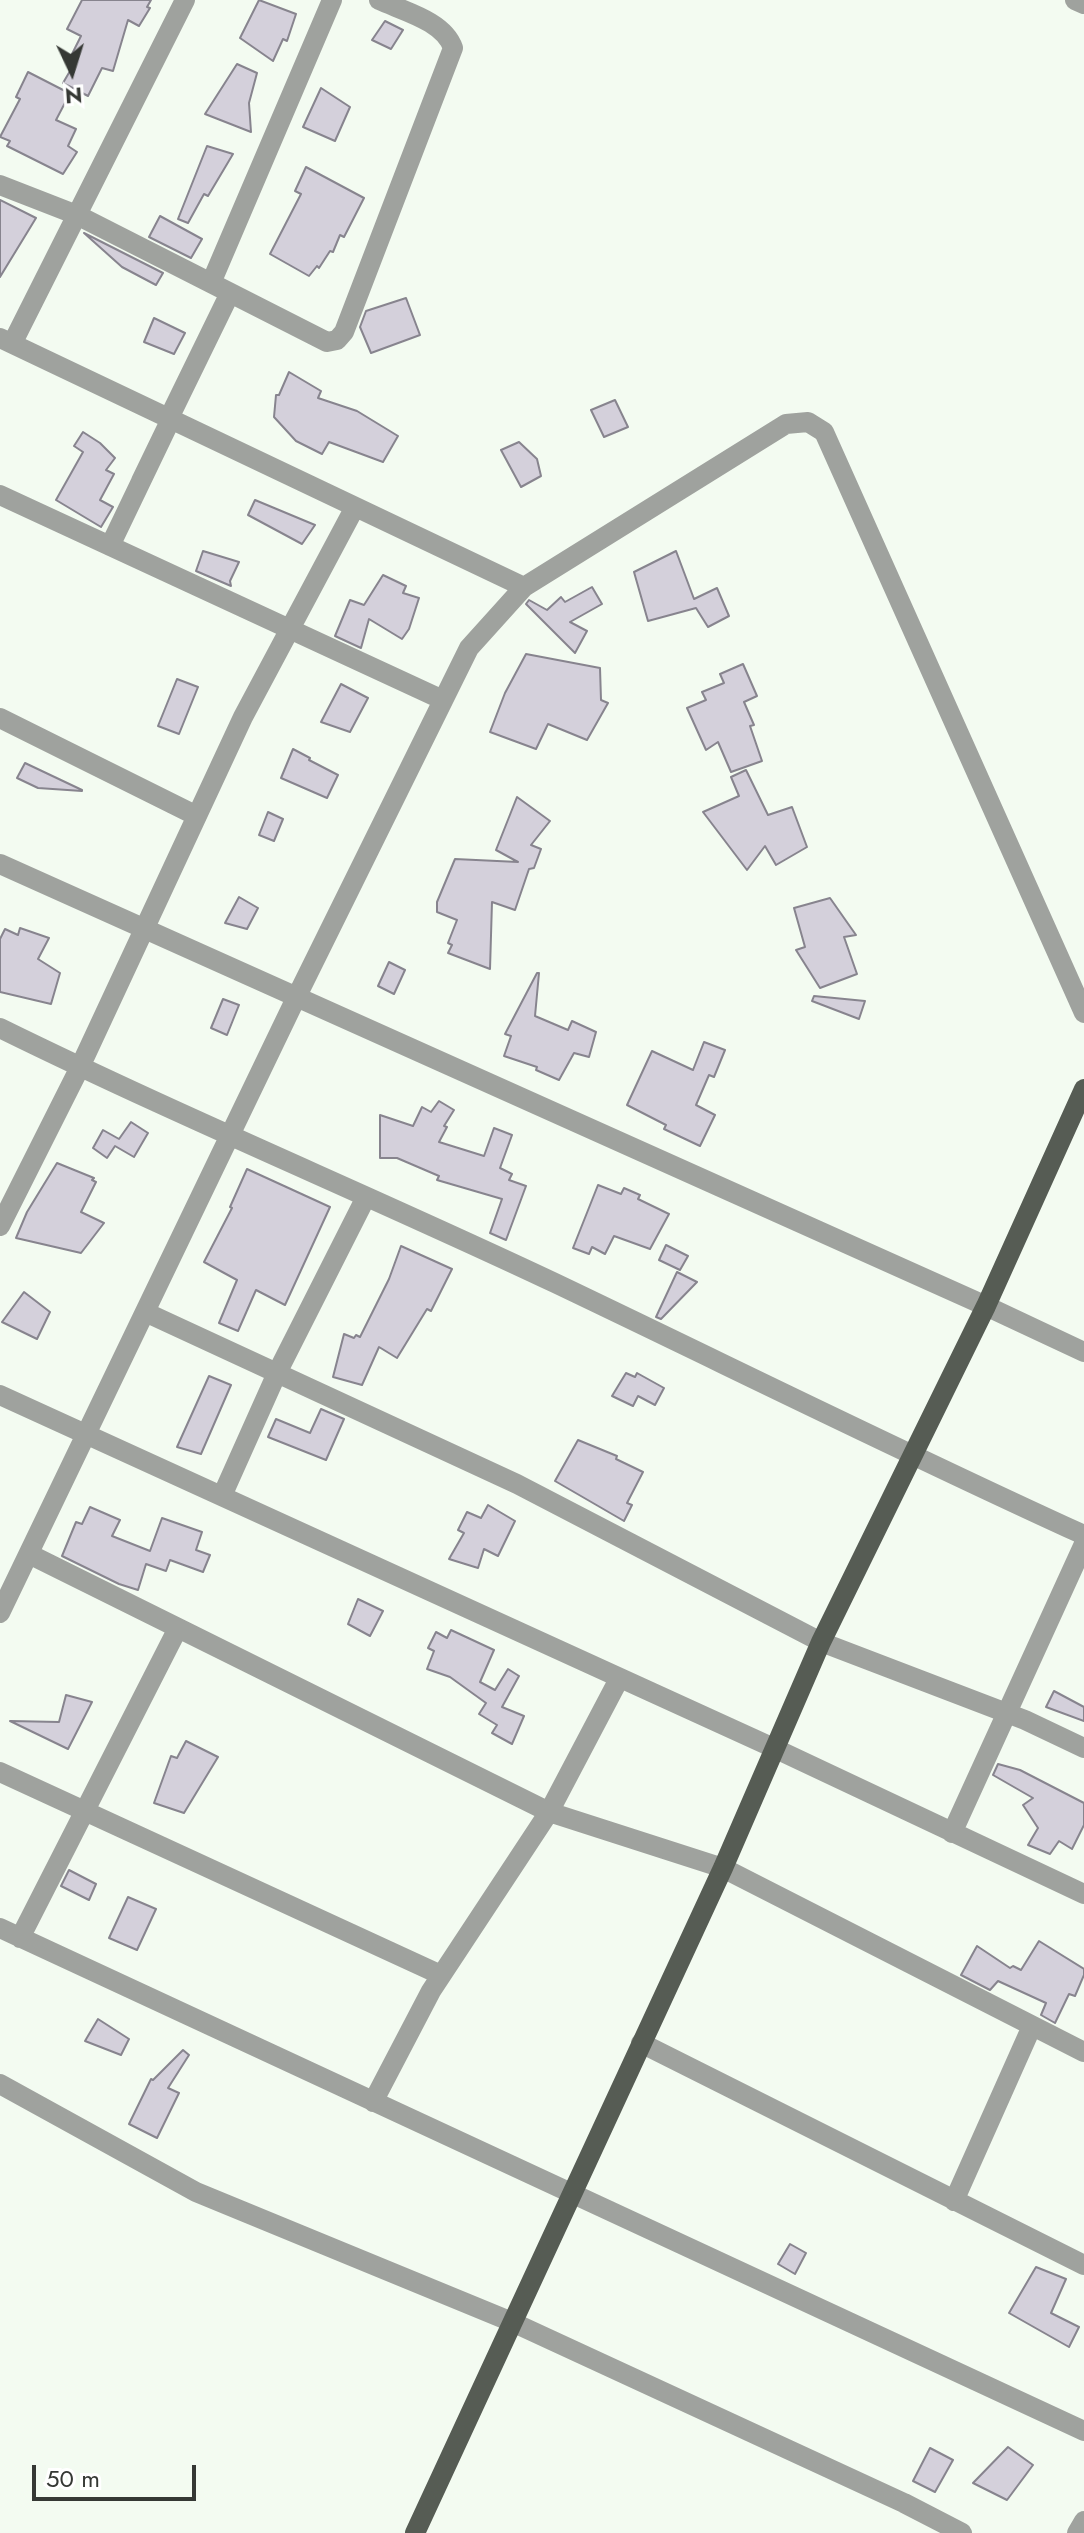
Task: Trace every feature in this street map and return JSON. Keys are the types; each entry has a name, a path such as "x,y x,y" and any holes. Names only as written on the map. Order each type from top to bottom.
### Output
{"main road":[{"path":"415,2533 723,1868 821,1642 1078,1116 1084,1089"}],"street":[{"path":"185,0 77,215 6,340 524,587"},
{"path":"211,283 332,0"},
{"path":"0,185 77,215 327,342 337,340 344,332 453,48 449,36 440,28 379,0"},
{"path":"1075,0 1084,4"},
{"path":"169,418 230,293"},
{"path":"110,546 170,421 141,481"},
{"path":"0,1613 296,998 469,648 524,587 786,424 808,422 824,432 1084,1013"},
{"path":"0,495 443,700"},
{"path":"0,1226 80,1067 243,717 355,507"},
{"path":"0,718 197,816"},
{"path":"0,864 1084,1352"},
{"path":"0,1028 553,1283 1084,1535"},
{"path":"222,1496 277,1373 366,1197"},
{"path":"145,1312 517,1484 821,1642 1007,1713 1084,1748"},
{"path":"0,1395 776,1749 1084,1894"},
{"path":"952,1833 1084,1544"},
{"path":"29,1554 549,1812 723,1868 1084,2052"},
{"path":"20,1938 178,1628"},
{"path":"373,2102 441,1975 549,1812 619,1679"},
{"path":"0,1772 441,1975"},
{"path":"0,1928 1083,2429"},
{"path":"954,2201 1032,2026"},
{"path":"641,2043 1084,2265"},
{"path":"0,2084 196,2192 512,2322 904,2503 962,2533"},
{"path":"1077,2533 1084,2521"}],"building":[{"path":"82,0 151,0 147,7 150,8 139,26 128,20 113,71 102,68 88,96 63,83 77,59 71,56 81,36 67,29"},
{"path":"259,0 296,14 287,41 283,39 273,61 240,38"},
{"path":"385,21 403,30 391,49 372,40"},
{"path":"237,64 257,73 249,103 251,132 205,114"},
{"path":"28,72 67,92 67,99 56,120 76,129 68,146 77,152 63,174 7,146 10,141 0,137 20,99 16,97"},
{"path":"321,88 350,107 335,141 303,127"},
{"path":"207,146 233,154 208,196 204,194 188,223 178,219"},
{"path":"306,167 364,198 344,237 340,235 333,252 330,251 319,268 317,266 309,276 270,254 301,194 295,191"},
{"path":"0,200 36,218 0,277"},
{"path":"160,216 202,239 191,258 149,237"},
{"path":"84,233 163,273 156,285 122,267"},
{"path":"406,298 420,335 371,353 360,327 366,311"},
{"path":"154,318 185,333 174,354 144,342"},
{"path":"289,372 321,391 318,398 357,411 398,436 383,462 329,442 322,454 296,441 274,417 276,395 279,395"},
{"path":"615,400 628,427 604,437 591,410"},
{"path":"83,432 115,458 106,470 114,474 100,500 113,507 101,527 56,500 83,452 74,446"},
{"path":"519,442 537,459 541,476 521,487 501,450"},
{"path":"255,500 315,525 302,544 248,515"},
{"path":"203,551 239,562 230,581 231,586 196,571"},
{"path":"676,551 694,599 717,588 729,616 708,627 696,608 648,621 634,572"},
{"path":"383,575 406,586 403,593 419,598 409,629 402,639 369,619 361,648 335,636 350,600 364,605"},
{"path":"592,587 602,604 570,622 587,631 575,653 526,604 529,600 547,610 561,597 565,602"},
{"path":"526,654 600,668 601,700 608,703 587,740 548,724 536,749 490,732 505,693"},
{"path":"743,664 757,696 744,702 754,725 750,726 762,761 731,772 718,742 706,750 687,708 706,700 702,692 724,683 720,674"},
{"path":"177,679 198,687 179,734 158,726"},
{"path":"341,684 368,698 350,732 321,722"},
{"path":"293,749 338,775 327,798 281,778"},
{"path":"25,763 82,791 38,788 17,778"},
{"path":"746,770 768,815 792,807 807,847 776,865 765,846 747,870 703,812 739,796 731,777"},
{"path":"517,797 550,821 531,845 541,849 534,868 529,869 515,910 492,902 490,969 448,953 452,945 448,943 457,920 437,912 437,902 455,859 518,862 496,850"},
{"path":"268,812 283,819 274,841 259,835"},
{"path":"239,897 258,908 247,929 225,923"},
{"path":"830,898 856,935 844,937 857,974 820,988 796,950 805,947 794,908"},
{"path":"20,928 49,938 38,959 60,973 51,1004 0,992 0,939 5,929 18,935"},
{"path":"389,962 405,970 394,994 378,986"},
{"path":"537,973 535,1016 568,1030 572,1021 596,1032 589,1057 574,1053 559,1080 536,1070 537,1067 504,1056 511,1036 505,1034"},
{"path":"814,996 865,1001 859,1019 812,1001"},
{"path":"223,999 239,1005 227,1035 211,1028"},
{"path":"704,1042 725,1050 714,1077 709,1075 696,1105 715,1115 700,1146 664,1129 666,1125 627,1105 652,1051 693,1070"},
{"path":"439,1101 454,1110 439,1142 484,1156 494,1128 512,1135 500,1168 512,1174 509,1180 526,1186 506,1240 490,1233 502,1199 437,1180 439,1176 397,1158 380,1158 380,1115 413,1126 422,1107 431,1112"},
{"path":"131,1122 148,1133 134,1157 115,1146 107,1158 93,1148 103,1130 119,1139"},
{"path":"57,1163 94,1178 92,1180 96,1182 81,1212 104,1223 81,1253 16,1238 27,1212"},
{"path":"247,1169 330,1207 285,1305 256,1290 238,1331 219,1323 237,1280 204,1262 232,1208"},
{"path":"598,1185 621,1194 624,1188 640,1195 638,1199 669,1214 650,1249 614,1236 605,1254 592,1247 589,1254 573,1248"},
{"path":"666,1245 688,1256 680,1270 659,1260"},
{"path":"401,1246 452,1269 431,1311 427,1309 397,1358 379,1347 362,1385 333,1377 344,1334 360,1337 389,1279"},
{"path":"677,1272 697,1282 661,1319 656,1317"},
{"path":"24,1292 50,1312 37,1339 2,1322"},
{"path":"626,1373 635,1377 637,1373 664,1388 655,1405 638,1396 633,1406 612,1396"},
{"path":"209,1376 231,1385 201,1454 177,1447"},
{"path":"321,1409 344,1419 326,1460 268,1437 276,1419 310,1433"},
{"path":"578,1440 617,1456 616,1459 643,1472 627,1503 632,1505 624,1521 555,1481"},
{"path":"488,1505 515,1521 498,1556 484,1549 478,1568 449,1559 464,1533 458,1530 467,1512 481,1518"},
{"path":"90,1507 120,1520 112,1536 150,1551 162,1518 202,1532 196,1550 210,1555 203,1572 170,1560 166,1571 146,1564 138,1590 62,1556 76,1522 82,1524"},
{"path":"358,1599 383,1611 370,1636 348,1624"},
{"path":"451,1630 494,1650 480,1682 495,1690 508,1669 519,1676 502,1707 524,1716 512,1744 492,1733 497,1725 479,1714 486,1703 450,1677 427,1669 434,1651 428,1648 436,1632 447,1638"},
{"path":"1054,1691 1084,1707 1084,1721 1046,1707"},
{"path":"66,1695 92,1702 68,1749 10,1721 59,1722"},
{"path":"186,1741 218,1757 184,1813 154,1803 171,1756 177,1758"},
{"path":"998,1764 1020,1770 1084,1803 1084,1825 1072,1849 1059,1841 1050,1854 1028,1845 1038,1828 1023,1805 1033,1798 993,1775"},
{"path":"69,1870 96,1884 89,1900 61,1886"},
{"path":"128,1897 156,1909 137,1950 109,1938"},
{"path":"1039,1941 1084,1969 1075,1996 1069,1994 1055,2023 1041,2015 1046,2003 998,1981 990,1990 961,1975 977,1946 1010,1968 1013,1966 1021,1970"},
{"path":"98,2019 129,2039 121,2055 85,2041"},
{"path":"183,2050 189,2055 168,2088 179,2093 157,2138 129,2124 151,2079"},
{"path":"790,2244 806,2253 795,2274 778,2264"},
{"path":"1036,2267 1066,2279 1051,2313 1079,2327 1069,2347 1009,2313"},
{"path":"1008,2447 1033,2465 1007,2500 973,2483"},
{"path":"930,2448 953,2460 935,2492 913,2481"}]}
